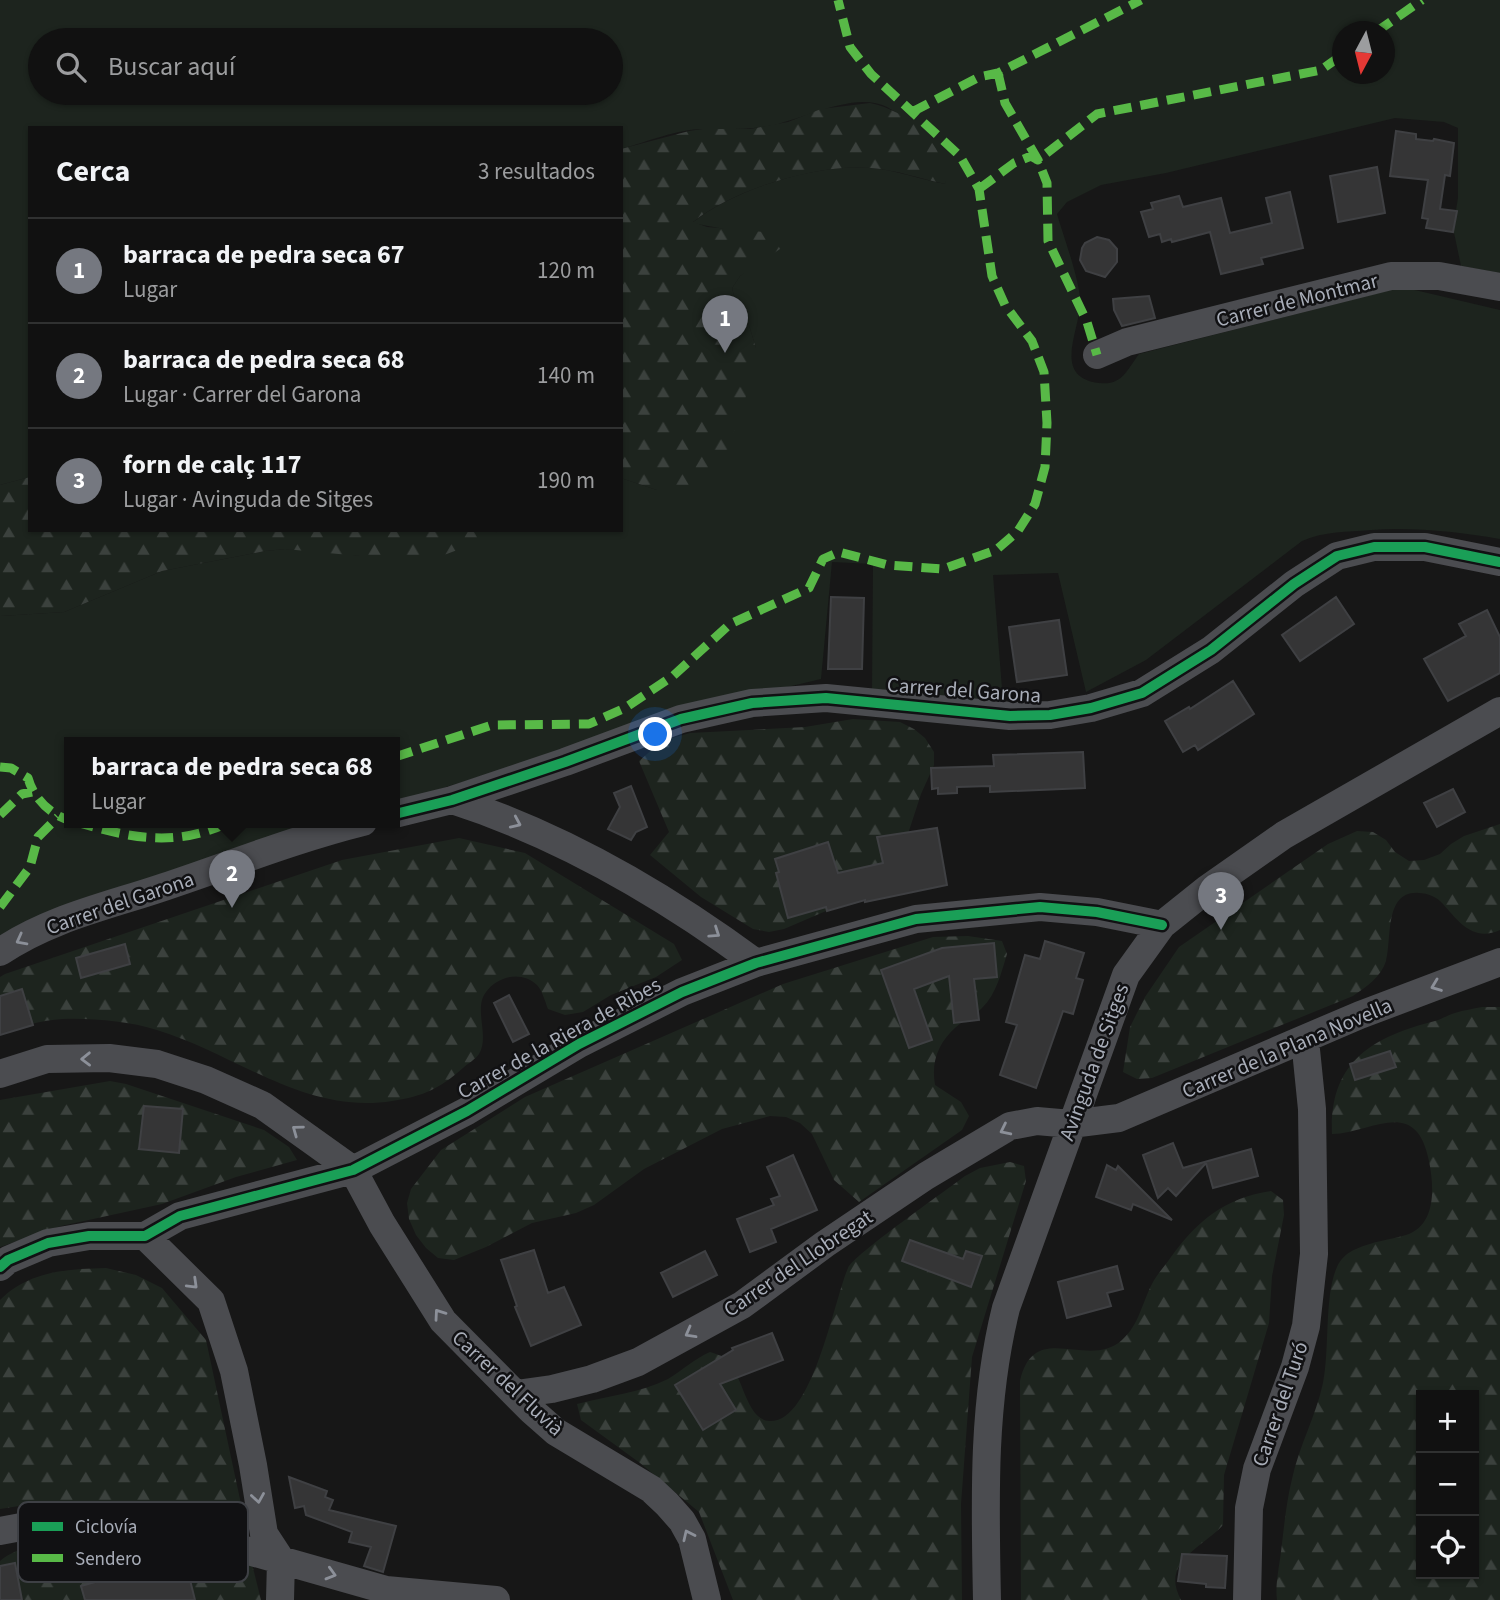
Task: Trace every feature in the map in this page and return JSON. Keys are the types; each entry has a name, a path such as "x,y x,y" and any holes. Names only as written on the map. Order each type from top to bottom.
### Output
{"street":[{"name":"Carrer de Montmar","path":"1097,355 1127,342 1391,276 1438,275 1500,287"},
{"name":"Carrer del Garona","path":"400,813 452,800 681,719 752,704 826,698 1010,716 1050,715 1091,708 1142,693 1211,650 1294,584 1336,556 1374,548 1425,547 1500,562"},
{"name":"Avinguda de Sitges","path":"987,1600 986,1464 990,1391 996,1350 1006,1308 1126,975 1162,925 1207,889 1284,835 1336,803 1500,711"},
{"path":"452,800 513,822 609,869 690,917 756,963"},
{"name":"Carrer del Garona","path":"0,952 60,919 340,828"},
{"name":"Carrer de la Riera de Ribes","path":"145,1236 180,1216 353,1170 467,1111 579,1044 682,992 756,963 916,919 1040,907 1097,912 1162,925"},
{"name":"Carrer de la Plana Novella","path":"1071,1124 1119,1118 1360,1015 1500,962"},
{"name":"Carrer del Turó","path":"1247,1600 1249,1508 1257,1469 1295,1367 1306,1326 1314,1254 1312,1109 1305,1040"},
{"path":"0,1074 47,1059 109,1058 157,1064 206,1080 262,1105 353,1170"},
{"name":"Carrer del Llobregat","path":"516,1394 592,1379 638,1362 742,1305 825,1244 926,1176 1010,1126 1037,1121 1071,1124"},
{"name":"Carrer del Fluvià","path":"353,1170 382,1224 443,1321 556,1432 651,1489 682,1521 692,1539 707,1600"},
{"path":"0,1267 8,1260 48,1243 89,1236 145,1236 211,1301 234,1371 264,1534 281,1560 280,1600"},
{"path":"0,1531 18,1528"},
{"path":"248,1551 386,1590 496,1600"}],"green space":[{"path":"0,0 1500,0 1500,273 1461,266 1453,228 1458,198 1458,128 1444,122 1395,118 1166,173 1101,185 1067,202 1057,214 1074,268 1080,298 1072,361 1075,371 1084,379 1099,383 1119,379 1139,354 1402,287 1500,310 1500,539 1404,529 1319,535 1302,541 1146,660 1086,692 1058,573 993,575 1003,701 872,689 873,564 832,562 821,679 695,709 400,801 400,737 64,737 64,828 317,828 0,940 0,616 64,612 162,571 265,551 326,551 360,556 449,552 496,532 623,532 623,479 657,490 756,348 746,316 736,305 732,288 740,276 752,266 724,229 692,223 730,199 753,189 802,174 826,170 881,169 946,184 935,148 925,135 890,109 874,103 859,102 828,108 781,123 736,129 683,131 623,148 623,126 28,126 28,478 0,485"},
{"path":"870,103 898,113 911,121 932,142 944,169 946,184 881,169 827,170 802,174 753,189 710,210 693,222 707,227 777,233 783,247 740,276 732,288 736,305 746,316 756,348 757,364 728,449 706,478 687,490 657,490 623,479 623,148 689,131 750,129 788,122 821,109"},
{"path":"28,478 28,532 497,532 436,558 360,556 285,549 265,551 162,571 64,612 0,616 0,485"},
{"path":"853,719 900,722 914,729 925,738 934,752 934,765 905,843 840,905 784,929 769,932 753,929 701,897 650,855 669,832 639,761 662,741 690,733 805,727"},
{"path":"1500,824 1500,930 1482,934 1474,932 1435,897 1422,893 1408,894 1400,899 1395,907 1384,967 1353,996 1152,1078 1137,1079 1123,1072 1130,1027 1145,997 1179,947 1328,844 1357,831 1373,832 1409,861 1424,860 1440,854 1464,836"},
{"path":"459,838 525,853 674,944 682,960 656,977 611,995 583,1012 565,1015 548,1009 540,990 531,980 517,976 496,982 482,999 483,1039 478,1056 438,1086 413,1097 392,1101 360,1103 300,1091 186,1041 134,1024 62,1019 0,1032 0,977 5,974 342,860"},
{"path":"968,936 1002,941 1007,954 998,982 987,1002 950,1033 940,1046 935,1061 935,1085 961,1102 969,1116 962,1130 859,1202 834,1180 812,1134 800,1123 786,1117 770,1116 722,1129 644,1169 594,1205 576,1213 532,1223 454,1260 438,1258 416,1235 409,1219 407,1203 411,1189 441,1150 525,1097 783,984 933,937"},
{"path":"1482,1007 1500,1007 1500,1600 1277,1600 1288,1497 1295,1467 1323,1383 1330,1293 1337,1267 1345,1256 1356,1249 1416,1230 1423,1223 1431,1204 1429,1161 1423,1141 1414,1129 1403,1123 1391,1122 1332,1134 1333,1109 1338,1088 1359,1056 1374,1045 1412,1027"},
{"path":"110,1081 264,1130 289,1147 297,1160 236,1177 162,1204 61,1226 0,1247 0,1100"},
{"path":"1010,1162 1024,1166 1026,1181 972,1357 961,1504 962,1600 733,1600 699,1512 640,1463 581,1420 577,1404 657,1384 710,1352 723,1357 731,1365 749,1404 761,1418 769,1421 784,1417 798,1403 809,1383 842,1284 853,1261 965,1176 980,1168"},
{"path":"1271,1191 1283,1200 1284,1215 1272,1276 1269,1323 1224,1475 1223,1525 1186,1557 1180,1566 1176,1575 1176,1587 1181,1600 1021,1600 1020,1381 1027,1362 1037,1352 1049,1349 1094,1351 1108,1348 1122,1340 1136,1321 1156,1277 1202,1222 1226,1205"},
{"path":"106,1268 136,1275 162,1288 206,1340 241,1502 50,1501 18,1502 18,1506 0,1509 0,1300 11,1290 36,1277 77,1269"},
{"path":"18,1550 18,1582 248,1582 248,1563 252,1564 261,1600 0,1600 0,1561"}],"building":[{"path":"1396,131 1416,134 1416,139 1454,143 1450,176 1445,175 1440,209 1457,211 1453,232 1426,228 1428,219 1422,218 1428,180 1390,176"},
{"path":"1377,167 1385,213 1338,222 1330,176"},
{"path":"1290,192 1303,248 1261,258 1263,264 1221,274 1210,232 1162,242 1160,234 1149,237 1141,212 1153,209 1151,203 1179,196 1183,207 1221,198 1230,233 1272,223 1266,198"},
{"path":"1097,237 1109,240 1117,249 1117,262 1105,277 1086,271 1080,260 1085,243"},
{"path":"1149,296 1155,318 1122,326 1114,310 1113,299"},
{"path":"831,597 864,598 862,669 828,669"},
{"path":"1336,597 1354,624 1300,661 1282,635"},
{"path":"1487,610 1500,637 1500,673 1448,701 1424,659 1466,636 1459,624"},
{"path":"1059,620 1067,675 1017,682 1009,627"},
{"path":"1233,681 1254,714 1198,750 1195,745 1183,752 1165,721 1189,707 1190,709"},
{"path":"1083,752 1085,788 990,792 990,786 957,787 957,793 938,794 938,788 932,789 931,768 994,766 993,755"},
{"path":"631,786 647,827 636,832 631,840 608,829 620,807 614,793"},
{"path":"1453,789 1465,812 1437,827 1424,803"},
{"path":"937,828 947,885 865,900 827,911 826,907 788,918 775,859 828,842 838,873 883,863 877,837"},
{"path":"1045,941 1084,953 1076,978 1083,980 1073,1014 1063,1011 1036,1088 1000,1075 1017,1025 1006,1022 1025,955 1040,959"},
{"path":"994,943 997,977 974,979 979,1020 954,1023 949,976 914,989 932,1040 909,1048 881,970 942,948"},
{"path":"125,944 130,964 81,978 76,958"},
{"path":"22,989 33,1025 0,1035 0,996"},
{"path":"509,995 529,1034 513,1042 494,1003"},
{"path":"1390,1051 1396,1067 1355,1080 1350,1064"},
{"path":"144,1106 183,1109 179,1153 139,1149"},
{"path":"1173,1143 1183,1168 1251,1149 1258,1176 1213,1188 1206,1163 1176,1196 1168,1188 1158,1198 1143,1155"},
{"path":"793,1155 817,1210 771,1229 776,1242 750,1252 737,1219 774,1205 771,1199 780,1196 767,1167"},
{"path":"1107,1165 1116,1170 1118,1166 1172,1220 1133,1204 1131,1210 1096,1197"},
{"path":"910,1240 963,1259 966,1251 982,1256 971,1287 902,1261"},
{"path":"534,1250 548,1293 564,1287 581,1325 531,1346 515,1307 517,1306 501,1260"},
{"path":"705,1251 717,1275 673,1297 661,1273"},
{"path":"1117,1266 1123,1289 1107,1293 1111,1306 1067,1318 1058,1282"},
{"path":"772,1333 783,1360 720,1384 736,1410 703,1430 675,1385 733,1350 732,1348"},
{"path":"289,1477 327,1491 325,1497 333,1500 329,1510 396,1526 383,1572 364,1566 371,1547 349,1542 352,1532 306,1515 304,1506 295,1508"},
{"path":"1182,1554 1227,1556 1225,1588 1178,1581"},
{"path":"15,1563 22,1600 0,1600 0,1566"},
{"path":"95,1582 190,1582 195,1600 85,1600 81,1586"}],"marked path":[{"path":"400,755 492,725 589,724 625,708 673,676 730,624 809,588 823,559 839,552 888,565 943,569 996,550 1018,531 1035,504 1045,467 1047,423 1044,372 1032,341 1005,305 992,276 979,189 960,156 871,74 850,47 838,0"},
{"path":"912,112 979,77 998,73 1141,0"},
{"path":"1392,21 1422,0"},
{"path":"979,189 1014,163 1031,156 1038,160 1097,114 1321,70 1332,62"},
{"path":"998,73 1005,103 1038,160 1047,183 1048,241 1087,322 1097,355"},
{"path":"0,767 11,768 28,778 43,804 64,819"},
{"path":"0,815 22,794 32,792"},
{"path":"0,907 30,867 38,837 58,817"},
{"path":"100,828 153,838 172,838 215,828"}],"cycle path":[{"path":"400,813 452,800 681,719 752,703 826,698 1010,716 1050,715 1091,708 1142,693 1211,650 1294,584 1337,556 1374,547 1425,547 1500,562"},
{"path":"0,1267 8,1260 48,1243 89,1236 145,1236 180,1216 353,1170 467,1111 579,1044 682,992 756,963 916,919 1040,907 1097,912 1162,925"}],"place":[{"name":"barraca de pedra seca 67","path":"725,353"},
{"name":"barraca de pedra seca 68","path":"232,908"},
{"name":"forn de calç 117","path":"1221,930"}]}
